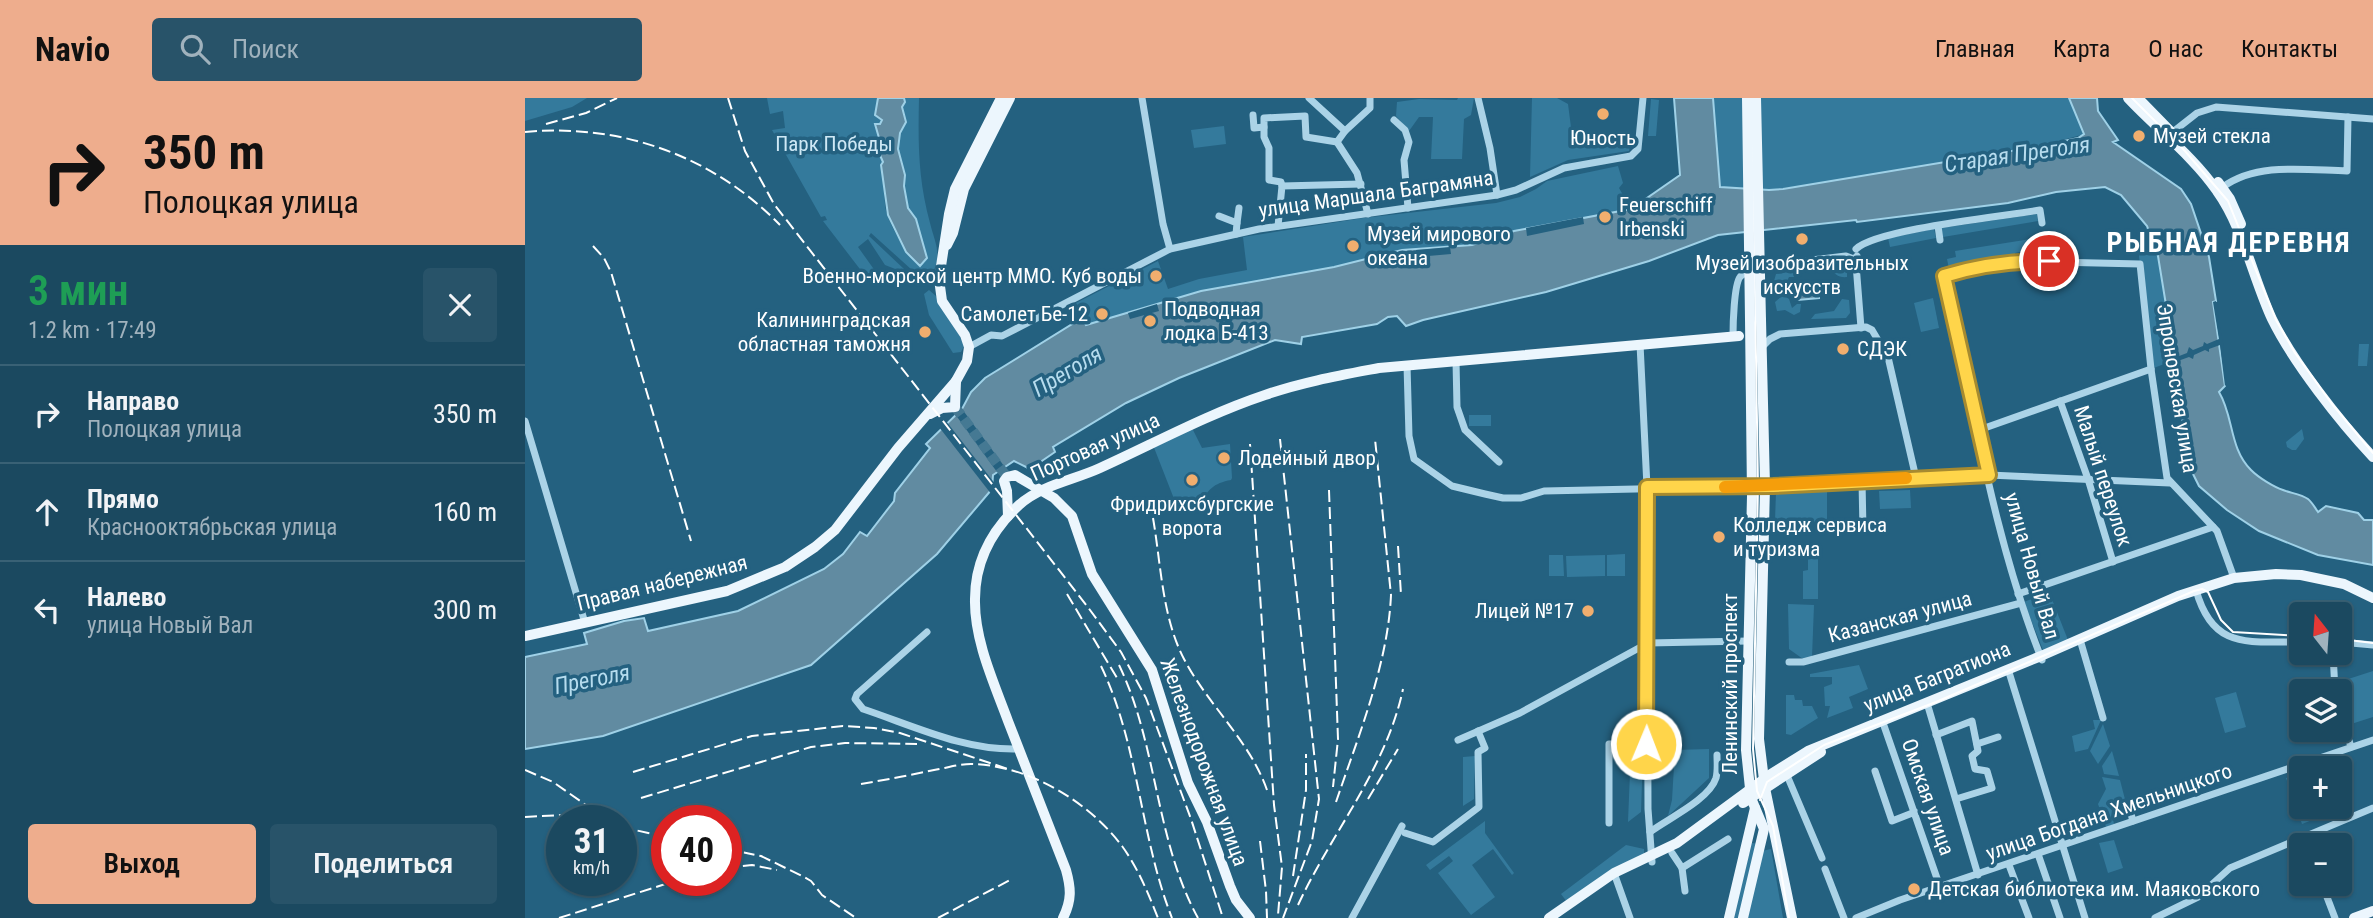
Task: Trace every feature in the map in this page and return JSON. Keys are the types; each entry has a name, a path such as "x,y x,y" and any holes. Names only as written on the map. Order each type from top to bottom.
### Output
{"main road":[{"path":"925,416 936,410 955,407 956,381 965,366 969,347 940,294 939,279 955,189 1000,98"},
{"path":"945,248 953,233 964,189 1010,98"},
{"name":"Ленинский проспект","path":"1747,98 1756,319"},
{"name":"Ленинский проспект","path":"1743,918 1764,833 1752,799 1746,741 1756,319 1756,98"},
{"path":"2128,98 2223,187 2231,199 2276,311 2295,345 2373,454"},
{"path":"2138,98 2217,191 2236,229 2273,320 2285,341 2319,390 2373,454"},
{"path":"1755,348 1736,336 1756,319"},
{"name":"Портовая улица","path":"1063,918 1070,905 1069,882 985,654 975,604 977,579 986,547 1007,516 1021,503 1042,490 1098,469 1192,424 1267,394 1379,368 1736,336"},
{"name":"Ленинский проспект","path":"1755,348 1765,486 1760,751 1764,784 1792,918"},
{"name":"Правая набережная","path":"525,636 727,591 754,581 799,558 835,530 898,448 956,381"},
{"path":"941,398 943,405 949,408"},
{"name":"Железнодорожная улица","path":"1007,491 1004,481 1015,475 1054,498 1072,516 1084,557 1092,573 1151,670 1188,783 1207,822 1230,886 1247,915"},
{"path":"1007,491 1021,503"},
{"path":"1007,491 1007,516"},
{"name":"улица Багратиона","path":"1652,858 1672,853 1752,799 1764,784 1787,768 1883,722 1928,706 2196,591 2262,575 2301,575 2344,584 2373,598"},
{"name":"улица Багратиона","path":"2235,580 2265,578 2315,582 2347,591 2373,606"},
{"name":"улица Багратиона","path":"2042,658 2196,591"},
{"path":"1760,751 1771,762 1787,768"},
{"name":"Ленинский проспект","path":"1729,918 1752,799"},
{"name":"улица Багратиона","path":"1549,918 1615,875 1652,858 1752,799"},
{"name":"улица Багратиона","path":"1556,918 1615,875"},
{"path":"2354,918 2373,911"}],"street":[{"path":"1142,98 1163,224 1170,249"},
{"path":"1309,98 1345,131"},
{"path":"1337,142 1370,108 1370,98"},
{"path":"1478,98 1490,148 1497,195"},
{"name":"улица Маршала Баграмяна","path":"969,347 991,335 1002,336 1170,249 1278,226 1497,195 1516,190 1555,171 1634,154 1638,149 1643,98"},
{"path":"2169,135 2197,113 2217,107 2373,119"},
{"path":"1253,115 1254,128 1264,127 1264,118 1305,116 1307,137 1337,142 1357,173 1368,214"},
{"path":"2223,187 2239,176 2273,170 2347,172 2348,117"},
{"path":"1394,120 1405,130 1409,142 1405,160 1408,208"},
{"name":"улица Маршала Баграмяна","path":"1264,127 1264,137 1269,148 1269,180 1281,182 1282,186"},
{"path":"1278,226 1282,186 1361,184"},
{"path":"1237,223 1239,208"},
{"path":"1736,336 1733,314 1738,279 1742,274 1766,267 1850,258 1858,254 1856,249 1863,243 1938,226 2040,210 2042,223"},
{"name":"улица Маршала Баграмяна","path":"1219,216 1237,223 1236,234"},
{"path":"1938,226 1940,240"},
{"path":"1850,258 1857,264 1861,328"},
{"name":"Эпроновская улица","path":"1944,276 1978,266 2014,261 2140,264 2151,369 2167,478 2213,527 2221,539 2235,580"},
{"name":"улица Новый Вал","path":"1944,276 2018,594 2042,658"},
{"path":"1756,319 1766,328 1780,334"},
{"path":"1755,348 1780,334 1866,327 1872,330 1888,357 1916,478"},
{"path":"1640,344 1647,487 1646,744 1652,858"},
{"path":"1456,361 1457,407 1465,430 1499,462"},
{"path":"1407,365 1409,436 1414,459 1451,486 1503,498 1521,498 1544,491 1765,486 1989,475 2170,484"},
{"name":"Малый переулок","path":"1979,430 2151,369"},
{"name":"Малый переулок","path":"2060,401 2088,479 2113,562"},
{"path":"525,421 585,623"},
{"path":"1862,481 1863,530"},
{"path":"2018,594 2213,527"},
{"path":"2196,591 2213,627 2230,637 2243,641 2289,642"},
{"name":"Казанская улица","path":"1789,662 1800,662 2021,603"},
{"path":"927,632 857,694 855,699 863,709 947,739 996,750 1019,749"},
{"path":"1458,740 1520,713 1648,643 1748,641"},
{"path":"2081,643 2103,718"},
{"path":"2352,643 2373,645"},
{"path":"2009,672 2085,918"},
{"path":"1928,706 1978,875"},
{"path":"1936,735 1972,721 1978,751 1972,756 1975,769 1987,771 1992,788 1956,799"},
{"name":"Омская улица","path":"1883,722 1940,887"},
{"path":"1352,918 1403,830 1433,842 1479,807 1478,752 1485,748 1478,731"},
{"path":"1977,744 1998,737"},
{"name":"улица Богдана Хмельницкого","path":"1856,918 2373,740"},
{"path":"2350,742 2351,747"},
{"path":"1609,823 1609,744 1646,744"},
{"path":"1650,832 1689,806 1709,788 1716,778 1717,755"},
{"path":"1787,768 1822,858"},
{"path":"1875,771 1892,821 1915,812"},
{"path":"2129,807 2133,821"},
{"path":"2309,833 2373,808"},
{"path":"1682,868 1728,839"},
{"path":"2155,918 2199,897 2230,868 2289,842"},
{"path":"1672,853 1682,868 1685,891"},
{"path":"2038,854 2060,918"},
{"path":"2009,864 2029,918"},
{"path":"1825,869 1844,918"},
{"path":"1615,875 1630,918"},
{"path":"2327,896 2335,918"},
{"path":"1877,909 1880,918"}],"green space":[{"path":"525,98 587,98 572,107 525,121"},
{"name":"Парк Победы","path":"767,98 878,98 875,115 882,119 880,124 875,125 883,163 881,166 886,210 896,234 915,262 916,219 908,208 905,175 898,149 900,133 906,122 901,107 905,102 904,98 919,98 921,176 937,252 934,270 912,270 871,233 869,236 904,269 903,272 885,265 868,239 858,247 878,275 866,277 823,221 827,220 825,216 821,217 772,130 785,128 783,111 770,114"},
{"path":"1474,98 1471,115 1464,119 1462,159 1431,159 1433,117 1419,117 1409,131 1396,116 1397,102"},
{"path":"1532,98 1557,98 1568,104 1573,143 1631,143 1629,151 1568,160 1530,177"},
{"path":"1713,98 2069,98 2085,134 2036,147 1823,183 1769,190 1724,188 1718,184"},
{"path":"1651,99 1659,100 1656,136 1648,136"},
{"path":"1224,126 1226,144 1194,148 1191,130"},
{"name":"Музей мирового океана","path":"1618,166 1623,183 1619,188 1627,202 1627,210 1514,231 1472,245 1402,251 1334,267 1201,291 1086,325 1074,304 1158,261 1168,289 1199,279 1247,270 1243,237 1363,218 1496,203 1520,197 1547,181"},
{"path":"2037,214 2038,221 1943,237 1941,228"},
{"path":"2147,226 2158,256 2175,360 2151,369 2139,256"},
{"path":"1934,229 1936,238 1890,247 1888,238"},
{"path":"2049,236 2053,258 2048,247 1949,269 1947,259 1956,257 1955,251"},
{"path":"1831,265 1847,265 1847,277 1834,273"},
{"path":"1794,268 1800,274 1798,277 1789,277 1789,289 1779,290 1774,281 1776,274 1789,272"},
{"path":"929,290 941,301 954,323 964,346 961,352 953,353 929,315 924,294"},
{"path":"1783,295 1789,299 1792,308 1801,304 1800,312 1794,315 1785,310 1777,311 1775,302"},
{"path":"1933,298 1939,328 1921,332 1914,303"},
{"path":"1842,299 1849,300 1850,313 1846,318 1811,319 1815,314 1834,311"},
{"path":"2359,344 2369,344 2367,366 2358,366"},
{"path":"1469,415 1491,415 1491,426 1469,426"},
{"path":"1192,428 1202,448 1230,444 1232,478 1211,488 1201,506 1178,509 1153,445"},
{"path":"2302,429 2304,439 2296,450 2287,447 2286,442"},
{"path":"1827,490 1827,522 1775,521 1776,492"},
{"path":"1910,490 1911,508 1880,509 1879,491"},
{"path":"1625,554 1625,576 1607,576 1607,555"},
{"path":"1808,554 1818,554 1818,599 1803,599 1803,571 1808,570"},
{"path":"1549,555 1563,555 1564,576 1549,576"},
{"path":"1605,555 1605,576 1567,577 1566,556"},
{"path":"2049,592 2068,640 2043,650 2024,602"},
{"path":"1788,604 1814,605 1812,657 1803,659 1789,649"},
{"path":"1859,665 1868,689 1849,697 1853,708 1827,718 1830,706 1825,706 1824,687 1832,684 1832,677 1810,677 1810,674"},
{"path":"2373,671 2373,717 2352,724 2352,679 2348,679"},
{"path":"2236,692 2246,727 2225,733 2215,698"},
{"path":"1786,695 1794,695 1795,700 1802,700 1803,706 1812,706 1818,718 1791,735 1786,734"},
{"path":"2093,720 2101,720 2088,749 2075,752 2072,736 2095,729"},
{"path":"2103,724 2110,746 2098,764 2090,751"},
{"path":"1631,748 1643,748 1641,812 1628,822"},
{"path":"1709,749 1709,778 1668,816 1672,800 1675,750"},
{"path":"2112,751 2119,776 2104,774 2102,766"},
{"path":"1475,756 1474,799 1463,806 1463,757"},
{"path":"2102,777 2120,780 2128,811 2112,815 2114,824 2106,827 2098,804 2106,789"},
{"path":"2300,819 2315,819 2302,824"},
{"path":"1485,821 1485,833 1514,873 1512,875 1493,849 1472,865 1495,897 1471,915 1438,873 1453,861 1449,856 1430,870 1426,865"},
{"path":"2114,840 2123,868 2108,873 2099,843"},
{"path":"1752,843 1759,844 1741,918 1733,918"},
{"path":"1626,845 1644,849 1644,856 1567,902 1561,894"},
{"path":"1771,849 1783,918 1746,918 1762,851"}],"water":[{"path":"878,98 904,98 905,102 902,107 906,122 900,133 898,149 905,175 908,208 916,219 927,258 920,266 906,252 888,215 881,165 883,162 875,124 880,124 882,120 875,115"},
{"path":"1674,98 1713,98 1720,187 1769,190 2078,138 2084,134 2069,98 2097,98 2098,111 2118,140 2113,142 2181,189 2191,204 2209,257 2216,301 2213,302 2225,386 2219,392 2244,461 2254,473 2279,489 2308,499 2318,512 2326,506 2358,513 2364,520 2373,520 2373,565 2318,555 2259,531 2227,510 2199,486 2188,464 2175,365 2179,364 2177,354 2174,354 2158,256 2147,226 2121,195 2105,187 2056,192 2008,203 1857,222 1718,235 1649,261 1546,292 1406,326 1397,316 1388,317 1377,324 1302,337 1301,344 1275,340 1179,378 1126,403 1053,447 1055,452 1030,469 1014,461 993,475 992,489 937,554 811,665 603,736 525,749 525,657 587,644 584,633 624,621 644,618 648,631 738,611 824,569 843,554 860,532 867,536 894,501 895,493 930,448 926,444 962,409 971,392 985,378 1082,318 1086,325 1201,291 1334,267 1402,250 1472,245 1514,231 1631,209 1680,175"},
{"path":"1818,282 1819,298 1798,300 1796,284"}],"pier":[{"path":"1583,217 1584,224 1527,236 1526,228"},
{"path":"1450,247 1451,254 1417,257 1416,250"},
{"path":"2216,301 2223,343 2225,386 2220,345 2209,349 2209,352 2205,350 2194,355 2193,359 2189,357 2175,362 2174,358 2187,353 2189,347 2193,350 2203,346 2204,342 2207,344 2219,339 2213,302"},
{"path":"1157,304 1159,311 1130,319 1128,313"},
{"path":"962,409 1004,466 997,472 955,414"},
{"path":"946,421 996,485 992,495 939,427"}],"tunnel":[{"path":"955,407 1007,477"}],"tram line":[{"path":"1752,98 1758,486 1753,749 1757,791 1773,826 1789,918"},
{"path":"2132,98 2185,151 2228,201 2276,320 2295,353 2332,404 2373,453"},
{"path":"1760,800 1767,782 1824,745 1936,702 2194,591 2202,589 2208,592 2221,620 2233,632 2289,635"},
{"path":"2352,640 2373,643"}],"railway":[{"path":"546,124 586,113 617,98"},
{"path":"728,98 745,151 774,204 1121,652 1146,698 1191,819 1223,918"},
{"path":"525,132 596,133 663,149 725,180 754,201 780,225"},
{"path":"593,246 604,258 611,272 691,541"},
{"path":"1280,439 1319,799 1312,841 1283,918"},
{"path":"1336,802 1371,700 1389,621 1391,595 1375,439"},
{"path":"1250,444 1274,805 1282,867 1278,915"},
{"path":"1329,490 1338,739 1333,787"},
{"path":"1153,518 1163,590 1177,643 1194,676 1250,755 1267,790"},
{"path":"1398,546 1401,595"},
{"path":"1067,594 1117,678"},
{"path":"1119,665 1142,728 1173,857 1198,918"},
{"path":"1101,666 1124,727 1153,856 1172,918"},
{"path":"1298,905 1371,773 1395,718 1403,689"},
{"path":"633,772 752,736 843,726 900,733 1011,770"},
{"path":"641,798 811,747 845,743 917,744"},
{"path":"1368,799 1398,749"},
{"path":"1293,876 1306,790 1306,754"},
{"path":"861,784 971,764 1014,771 1055,788 1092,814 1122,846 1133,863 1158,918"},
{"path":"525,770 553,782 586,805"},
{"path":"525,817 546,816"},
{"path":"637,830 651,834"},
{"path":"1260,841 1267,918"},
{"path":"742,852 761,856 811,881 822,895 856,918"},
{"path":"742,866 752,865 777,870"},
{"path":"938,918 1012,879"},
{"path":"559,918 651,889"}],"slow traffic":[{"path":"1725,487 1906,478"}],"place":[{"name":"Юность","path":"1603,114"},
{"name":"Музей стекла","path":"2139,136"},
{"name":"Feuerschiff Irbenski","path":"1605,217"},
{"name":"Музей изобразительных искусств","path":"1802,239"},
{"name":"Музей мирового океана","path":"1353,246"},
{"name":"Военно-морской центр ММО. Куб воды","path":"1156,276"},
{"name":"Самолет Бе-12","path":"1102,314"},
{"name":"Подводная лодка Б-413","path":"1150,321"},
{"name":"Калининградская областная таможня","path":"925,332"},
{"name":"СДЭК","path":"1843,349"},
{"name":"Лодейный двор","path":"1224,458"},
{"name":"Фридрихсбургские ворота","path":"1192,480"},
{"name":"Колледж сервиса и туризма","path":"1719,537"},
{"name":"Лицей №17","path":"1588,611"},
{"name":"Детская библиотека им. Маяковского","path":"1914,889"}],"district":[{"name":"РЫБНАЯ ДЕРЕВНЯ","path":"2229,242"}],"route":[{"path":"1646,744 1647,487 1773,486 1989,475 1944,276 1978,266 2005,262 2049,261"}],"water label":[{"name":"Старая Преголя","path":"2017,154"},
{"name":"Преголя","path":"1067,371"},
{"name":"Преголя","path":"592,679"}]}
